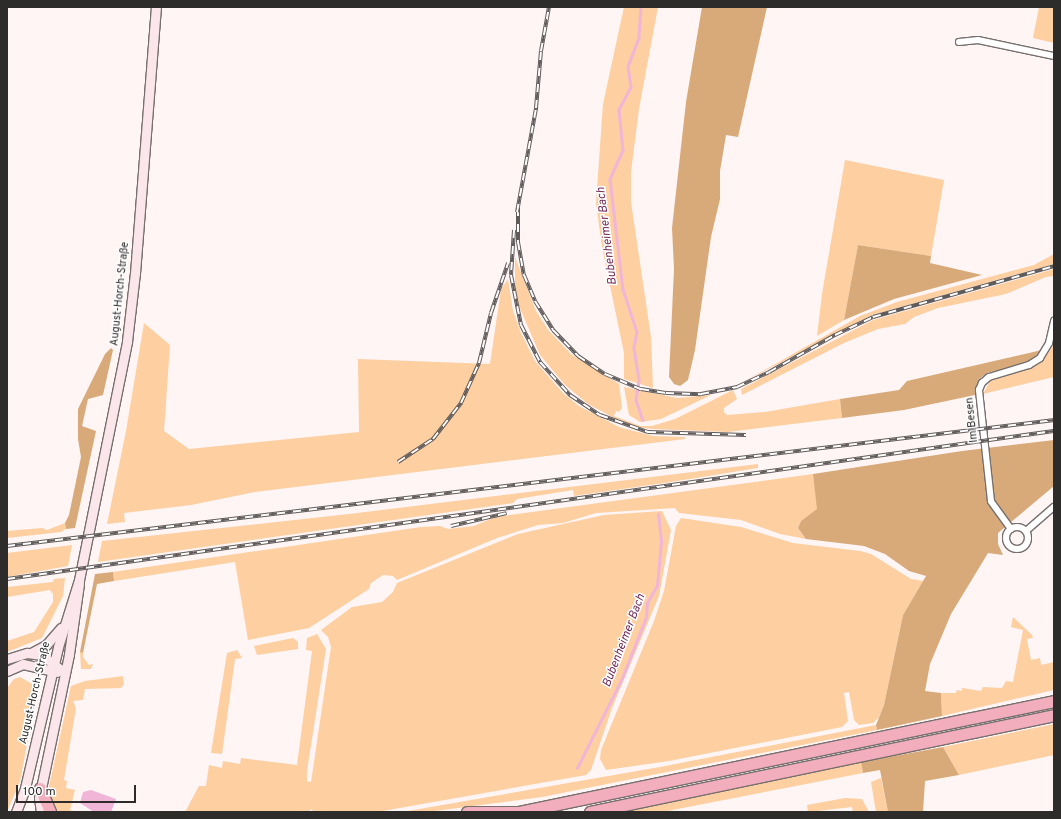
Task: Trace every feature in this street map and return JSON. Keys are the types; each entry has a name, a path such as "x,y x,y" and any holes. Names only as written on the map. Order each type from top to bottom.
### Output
{"highway":[{"path":"467,812 519,812 1054,700"},
{"path":"590,812 1054,715"},
{"path":"40,788 50,812"}],"main road":[{"name":"August-Horch-Straße","path":"16,812 25,788 53,666 65,622 79,580 116,404 130,325 156,7"},
{"name":"August-Horch-Straße","path":"41,812 38,804 40,788 65,673 79,598 79,580"},
{"path":"7,659 31,653 49,642 65,622"},
{"path":"31,653 46,656 53,666 65,673"},
{"path":"7,671 23,664 34,667 53,666"},
{"path":"34,667 41,675 47,690"}],"street":[{"path":"959,42 978,40 1054,56"},
{"name":"Im Besen","path":"1011,530 994,508 990,499 979,390 982,383 990,377 1029,365 1040,358 1049,343 1054,321"},
{"path":"1026,531 1054,507"},
{"path":"1019,527 1026,531 1027,542 1024,547 1016,549 1007,542 1007,537 1011,530 1019,527"}],"shaded area":[{"path":"624,7 658,7 639,109 631,172 631,202 651,337 653,388 624,379 624,353 602,247 596,203 603,104"},
{"path":"702,7 767,7 738,137 726,135 720,171 720,199 711,237 695,350 688,380 680,386 674,384 669,377 674,269 672,228 686,102"},
{"path":"1039,7 1054,7 1054,43 1033,38"},
{"path":"845,160 944,180 931,256 858,245 844,320 817,336 822,294"},
{"path":"858,245 931,256 930,263 982,275 894,299 844,320"},
{"path":"1054,254 1054,264 872,315 745,381 860,316 897,302 1034,265"},
{"path":"515,257 536,311 549,331 571,354 619,384 622,408 619,412 616,411 614,416 640,426 652,426 675,419 733,390 737,399 724,408 724,412 727,415 765,412 840,399 842,418 728,432 651,429 638,427 616,419 588,404 565,385 540,355 519,306 515,287"},
{"path":"1054,269 1054,276 1046,277 1006,294 938,308 914,317 905,324 878,329 844,343 742,395 741,389 873,320"},
{"path":"508,279 513,311 521,333 535,361 563,393 579,406 619,427 653,436 685,437 685,439 255,492 191,505 124,513 125,522 107,524 126,431 144,323 170,345 164,431 189,449 359,432 358,359 490,364 501,289"},
{"path":"1054,345 1054,377 983,394 990,381 1039,364"},
{"path":"111,348 113,350 103,395 88,399 82,426 96,431 75,528 66,529 65,523 69,515 81,457 78,439 78,409 105,354"},
{"path":"1042,350 1029,362 987,373 979,379 975,395 904,410 842,418 840,399 899,390 907,381"},
{"path":"624,387 677,398 711,395 661,419 640,422 629,415"},
{"path":"1054,440 1054,486 998,533 998,544 1003,555 988,553 951,614 930,664 925,691 941,693 942,716 877,730 876,725 884,705 903,615 926,576 909,571 885,554 864,546 806,539 798,528 801,521 817,509 813,474 962,451"},
{"path":"758,464 758,468 671,482 574,496 573,490 517,499 513,503 98,562 102,541 349,514"},
{"path":"813,474 818,509 801,521 798,528 806,539 780,534 741,520 679,513 675,508 596,513 563,523 538,525 497,538 397,580 393,576 383,575 371,583 369,589 309,628 248,640 235,562 114,581 113,572 421,527 440,526 448,529 474,526 495,517"},
{"path":"662,511 671,530 659,596 612,708 591,770 586,775 377,812 314,812 311,809 309,812 185,812 199,786 206,786 209,765 222,768 223,761 240,764 241,758 297,765 312,651 306,650 307,638 317,634 326,649 307,771 307,781 311,782 331,647 328,637 321,630 352,607 382,602 393,592 397,583 518,534 604,515"},
{"path":"681,518 741,527 793,543 860,551 871,554 911,579 923,581 903,615 884,705 879,717 873,723 859,725 854,720 849,692 844,693 848,721 842,727 669,761 606,770 600,759 601,750 654,621 664,591 676,526"},
{"path":"65,523 66,529 61,532 7,538 7,531 42,528 47,530"},
{"path":"72,545 68,566 7,577 7,553"},
{"path":"113,572 114,581 97,584 83,653 80,652 95,574"},
{"path":"65,578 63,596 42,638 7,652 7,641 34,632 53,602 53,594 50,590 7,597 7,587 53,582 54,579"},
{"path":"1013,617 1032,635 1033,638 1027,639 1031,660 1040,658 1041,665 1054,662 1054,690 942,716 941,693 956,693 957,690 962,691 962,688 981,691 983,687 1002,688 1006,681 1013,682 1023,630 1011,627"},
{"path":"293,638 298,642 298,649 257,655 254,646"},
{"path":"237,650 242,658 235,659 222,754 211,753 227,653"},
{"path":"80,652 83,653 83,657 89,665 93,664 91,669 81,669"},
{"path":"123,676 124,684 121,688 85,689 83,700 73,701 76,708 64,780 67,781 66,788 75,790 70,810 76,812 54,812 48,791 71,686 85,681"},
{"path":"20,677 32,684 35,703 20,781 7,812 7,688 14,679"},
{"path":"1054,724 1054,755 959,775 943,747"},
{"path":"876,725 877,730 542,797 427,812 402,812 660,767"},
{"path":"943,747 959,775 925,781 923,812 888,812 880,770 863,773 861,762"},
{"path":"861,762 863,773 662,812 622,812"},
{"path":"881,778 888,812 876,812 871,782"},
{"path":"91,790 116,799 111,812 94,812 80,803 83,792"},
{"path":"845,798 862,799 869,812 853,812 852,807 808,812 807,805"}],"waterway":[{"name":"Bubenheimer Bach","path":"641,7 639,38 628,66 631,87 619,110 623,150 610,179 623,289 637,332 634,348 639,381 636,400 643,420"},
{"name":"Bubenheimer Bach","path":"577,768 623,676 646,617 647,603 657,586 661,541 658,514"}],"railway":[{"path":"517,212 536,108 541,51 549,7"},
{"path":"518,208 518,242 524,275 535,301 553,330 578,356 605,374 641,389 666,393 701,394 737,387 769,372 835,335 873,317 1054,266"},
{"path":"514,230 511,275 521,325 540,362 570,395 600,415 648,432 746,435"},
{"path":"398,462 433,439 461,403 479,363 491,313 508,263"},
{"path":"7,546 1054,420"},
{"path":"7,579 1054,431"},
{"path":"451,526 507,513"}]}
